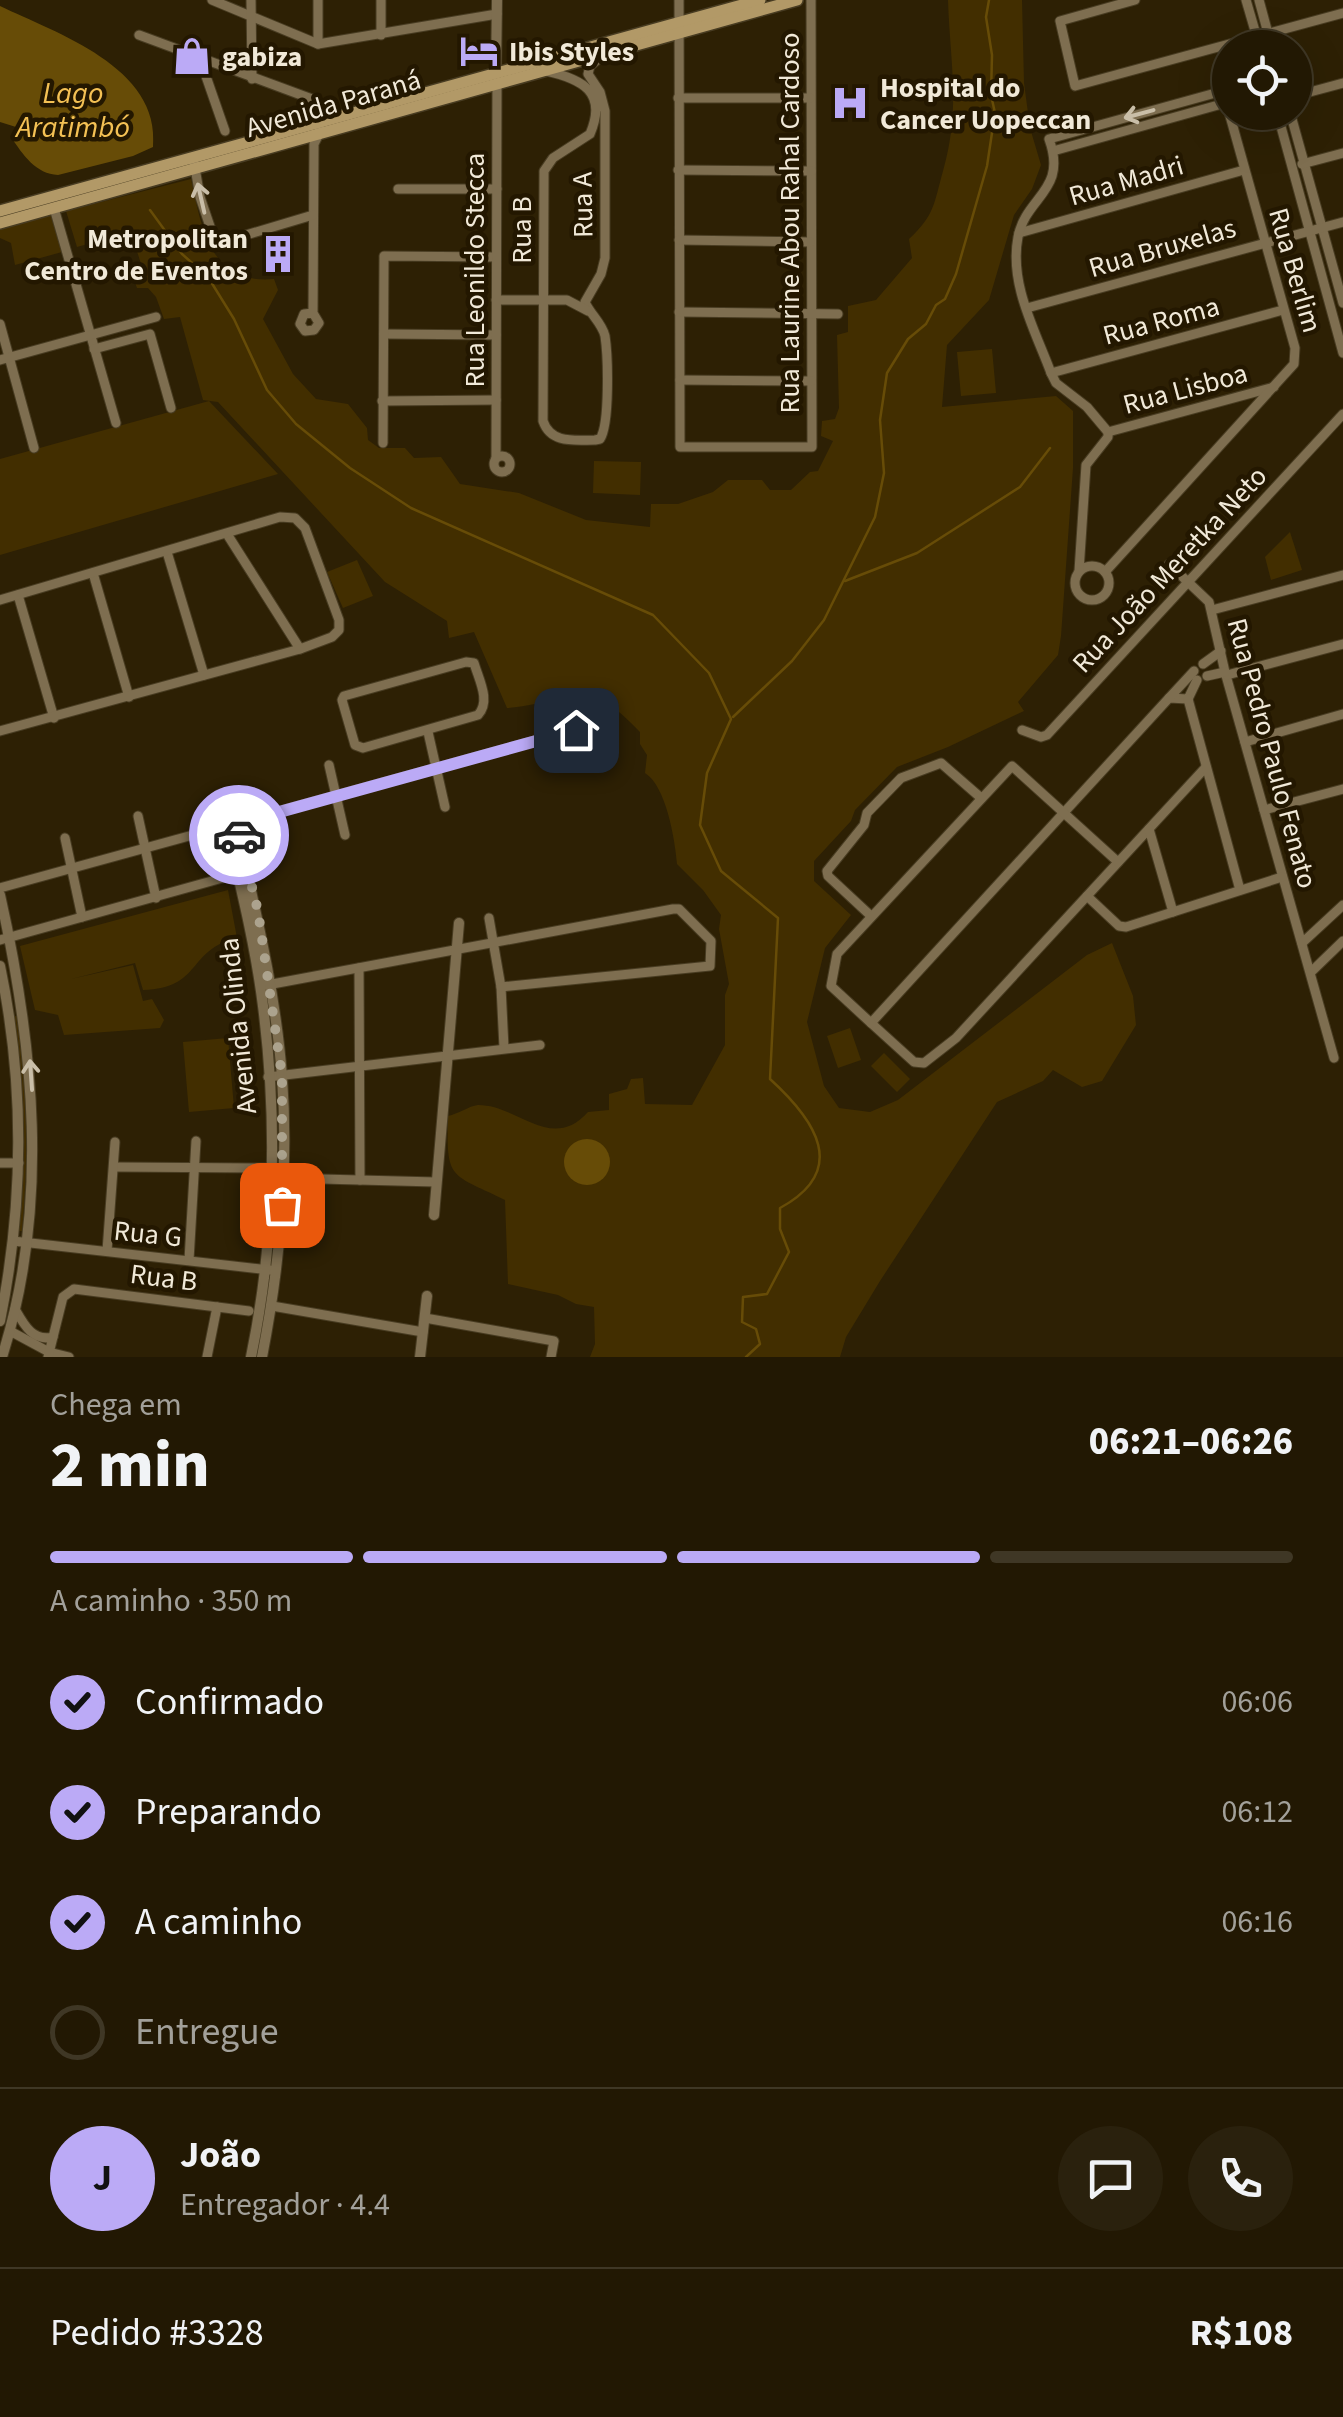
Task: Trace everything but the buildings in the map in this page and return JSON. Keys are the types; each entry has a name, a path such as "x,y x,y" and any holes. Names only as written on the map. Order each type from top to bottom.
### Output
{"main road":[{"name":"Avenida Paraná","path":"497,77 543,70 606,53 760,0"},
{"name":"Avenida Paraná","path":"0,211 194,162 679,27 796,0"},
{"name":"Avenida Paraná","path":"0,223 194,162"}],"street":[{"path":"212,0 318,44 497,14"},
{"path":"251,0 252,79"},
{"path":"318,0 318,44"},
{"path":"381,0 381,35"},
{"name":"Rua Leonildo Stecca","path":"497,0 496,445 500,457"},
{"path":"678,0 680,380 811,381"},
{"name":"Rua Laurine Abou Rahal Cardoso","path":"680,380 680,447 812,447 811,0"},
{"path":"1136,0 1060,21 1075,86 1212,53"},
{"path":"1246,0 1255,30"},
{"path":"1259,0 1267,30"},
{"path":"1282,30 1343,13"},
{"path":"139,35 312,99 319,127 314,144 313,313"},
{"path":"604,135 592,128 596,105 586,81 590,66 606,53"},
{"path":"200,60 225,132"},
{"path":"543,70 586,81"},
{"name":"Rua A","path":"561,440 595,440 605,431 604,336 585,302 605,258 604,103 586,81"},
{"path":"1312,91 1343,83"},
{"path":"1079,570 1092,566 1105,572 1108,589 1100,598 1088,600 1075,588 1086,465 1108,432 1087,407 1056,383 1051,373 1017,281 1019,233 1051,184 1053,151 1049,139 1212,94"},
{"path":"678,98 810,98"},
{"path":"1053,151 1212,106"},
{"name":"Rua B","path":"561,440 549,433 543,421 544,170 548,162 586,137 592,128"},
{"name":"Rua Berlim","path":"1105,572 1294,364 1296,357 1235,130"},
{"path":"1282,130 1343,353"},
{"path":"1295,130 1342,298 1328,298"},
{"path":"1292,167 1343,153"},
{"path":"194,162 200,198 216,244 314,215"},
{"path":"678,170 811,171"},
{"name":"Rua Madri","path":"1019,233 1244,170"},
{"path":"398,189 497,189"},
{"path":"54,208 116,423"},
{"name":"Rua Bruxelas","path":"1027,308 1343,222"},
{"path":"679,240 810,242"},
{"path":"383,443 384,256 496,257"},
{"path":"568,300 591,287"},
{"path":"496,300 568,300 590,312"},
{"name":"Rua Roma","path":"1051,373 1283,310"},
{"path":"679,312 838,314"},
{"path":"5,359 156,317"},
{"path":"0,324 5,359 34,448"},
{"path":"94,350 150,334 172,408"},
{"path":"384,334 496,335"},
{"name":"Rua Lisboa","path":"1108,432 1274,387"},
{"path":"382,402 496,400"},
{"name":"Rua João Meretka Neto","path":"1022,730 1041,737 1047,735 1343,414"},
{"path":"0,600 280,517 295,518 306,528 338,620 338,630 332,637 300,648 0,731"},
{"path":"227,534 300,648"},
{"path":"167,552 204,676"},
{"name":"Rua Pedro Paulo Fenato","path":"1169,564 1210,602 1220,652 1334,1058"},
{"path":"93,573 129,697"},
{"path":"1212,610 1343,575"},
{"path":"18,595 54,718"},
{"path":"1197,675 1226,673 1343,644"},
{"path":"870,1023 1170,698 1220,652"},
{"path":"466,662 474,664 484,697 483,710 472,718 428,732 359,748 342,700 344,696 466,662"},
{"path":"1197,675 1188,699 1240,890"},
{"path":"1170,698 1188,699"},
{"path":"1245,742 1343,714"},
{"path":"11,1328 19,1242 30,1192 32,1094 23,1008 5,939 0,892 73,868 611,720"},
{"path":"428,732 445,807"},
{"path":"871,916 828,876 827,870 864,825 867,813 901,778 936,763 946,766 980,798"},
{"path":"329,765 345,835"},
{"path":"1118,862 1012,766 837,954 830,986 914,1062 924,1063 956,1038 1206,767"},
{"path":"1264,810 1343,789"},
{"path":"138,816 156,898"},
{"name":"Avenida Olinda","path":"231,825 282,1076 272,1168 272,1306 251,1357"},
{"path":"1149,828 1173,912"},
{"path":"65,838 82,917"},
{"path":"5,939 242,872"},
{"path":"1087,896 1119,926 1126,927 1282,877"},
{"path":"1302,943 1343,905"},
{"path":"265,986 673,908 679,909 711,941 710,966 501,987"},
{"path":"489,918 501,987 504,1048"},
{"path":"434,1215 459,923"},
{"path":"1311,972 1343,940"},
{"path":"0,966 18,1085 19,1163 15,1309 2,1357"},
{"path":"359,968 360,1180"},
{"name":"Avenida Olinda","path":"262,1357 260,1339 283,1178 268,1077 265,986"},
{"path":"4,1011 23,1008"},
{"path":"268,1077 540,1045"},
{"path":"189,1260 196,1141"},
{"path":"107,1252 115,1142"},
{"path":"0,1163 19,1163"},
{"path":"114,1167 272,1168"},
{"path":"283,1178 436,1182"},
{"name":"Rua G","path":"19,1242 272,1270"},
{"name":"Rua B","path":"53,1338 63,1297 74,1288 248,1311"},
{"path":"420,1357 427,1296"},
{"path":"272,1306 424,1332"},
{"path":"207,1357 217,1307"},
{"path":"425,1318 554,1341 550,1357"},
{"path":"11,1328 39,1338 53,1338 48,1354"},
{"path":"11,1328 48,1354 68,1357"}],"shaded area":[{"path":"948,0 1022,0 1024,83 1030,128 1041,165 1032,189 1014,215 989,300 947,345 942,407 1056,396 1073,411 1073,468 1061,636 1058,655 1018,702 1024,711 897,767 855,810 851,821 814,861 814,881 851,915 825,948 807,1022 824,1086 839,1108 870,1112 898,1100 1087,955 1112,943 1133,996 1136,1025 1102,1081 1082,1087 1053,1070 1043,1081 997,1102 880,1281 846,1337 840,1357 590,1357 595,1344 594,1307 508,1284 505,1200 455,1172 448,1153 448,1116 478,1105 548,1128 561,1128 588,1112 609,1110 609,1094 627,1089 631,1079 643,1078 645,1104 692,1105 725,1045 725,995 729,984 719,929 721,915 677,864 664,801 645,773 647,755 640,744 640,732 604,701 590,696 578,694 507,708 474,632 449,638 447,621 385,582 218,402 203,400 180,317 164,319 156,297 148,288 137,288 133,277 143,270 127,233 77,247 66,211 191,179 205,234 223,263 236,273 274,279 278,290 263,319 293,374 316,399 348,404 367,428 368,440 379,448 405,448 414,458 441,457 460,484 519,493 586,520 650,527 651,504 678,504 713,492 728,480 762,480 770,490 791,490 810,472 818,471 833,441 821,436 822,421 835,419 839,408 837,335 848,332 848,306 876,300 912,258 909,239 929,215 938,192 952,127"},
{"path":"51,213 62,252 15,265 11,243 0,238 0,227"},
{"path":"992,349 996,393 961,396 957,352"},
{"path":"209,401 278,474 0,555 0,459"},
{"path":"594,461 641,462 640,495 593,493"},
{"path":"1290,532 1302,570 1271,580 1265,557"},
{"path":"357,560 373,596 343,608 327,572"},
{"path":"228,890 237,938 209,951 176,983 143,990 135,963 71,979 133,965 143,1001 152,999 164,1020 160,1028 64,1035 58,1015 35,1010 20,946"},
{"path":"14,1016 18,1016 25,1097 22,1231 17,1231 23,1126"},
{"path":"850,1028 861,1060 838,1068 827,1036"},
{"path":"228,1038 234,1108 189,1112 183,1042"},
{"path":"884,1053 910,1079 897,1092 871,1066"}],"water":[{"name":"Lago Aratimbó","path":"0,6 75,41 123,74 140,95 151,119 153,147 58,175 31,162 11,137 16,134 16,127 0,122"},
{"path":"587,1139 603,1146 610,1162 603,1178 587,1185 571,1178 564,1162 571,1146"}],"waterway":[{"path":"733,717 792,661 824,620 875,517 884,473 880,420 887,373 908,339 926,324 936,305 945,299 987,166 995,113 986,17 989,0"},
{"path":"150,210 182,254 208,277 234,319 267,390 296,424 350,468 411,508 653,615 709,673 731,719 707,773 700,825 721,871 778,918 770,1079 811,1128 819,1161 814,1178 802,1193 780,1208 780,1229 789,1252 767,1294 743,1297 742,1322 756,1329 760,1344 746,1357"},
{"path":"845,581 917,553 1020,487 1050,448"}],"way so far":[{"path":"239,835 258,911 282,1076 282,1205"}],"place":[{"name":"Ibis Styles","path":"479,51"},
{"name":"gabiza","path":"192,56"},
{"name":"Hospital do Cancer Uopeccan","path":"850,103"},
{"name":"Metropolitan Centro de Eventos","path":"278,254"}],"route":[{"path":"239,835 236,824 576,730"}]}
